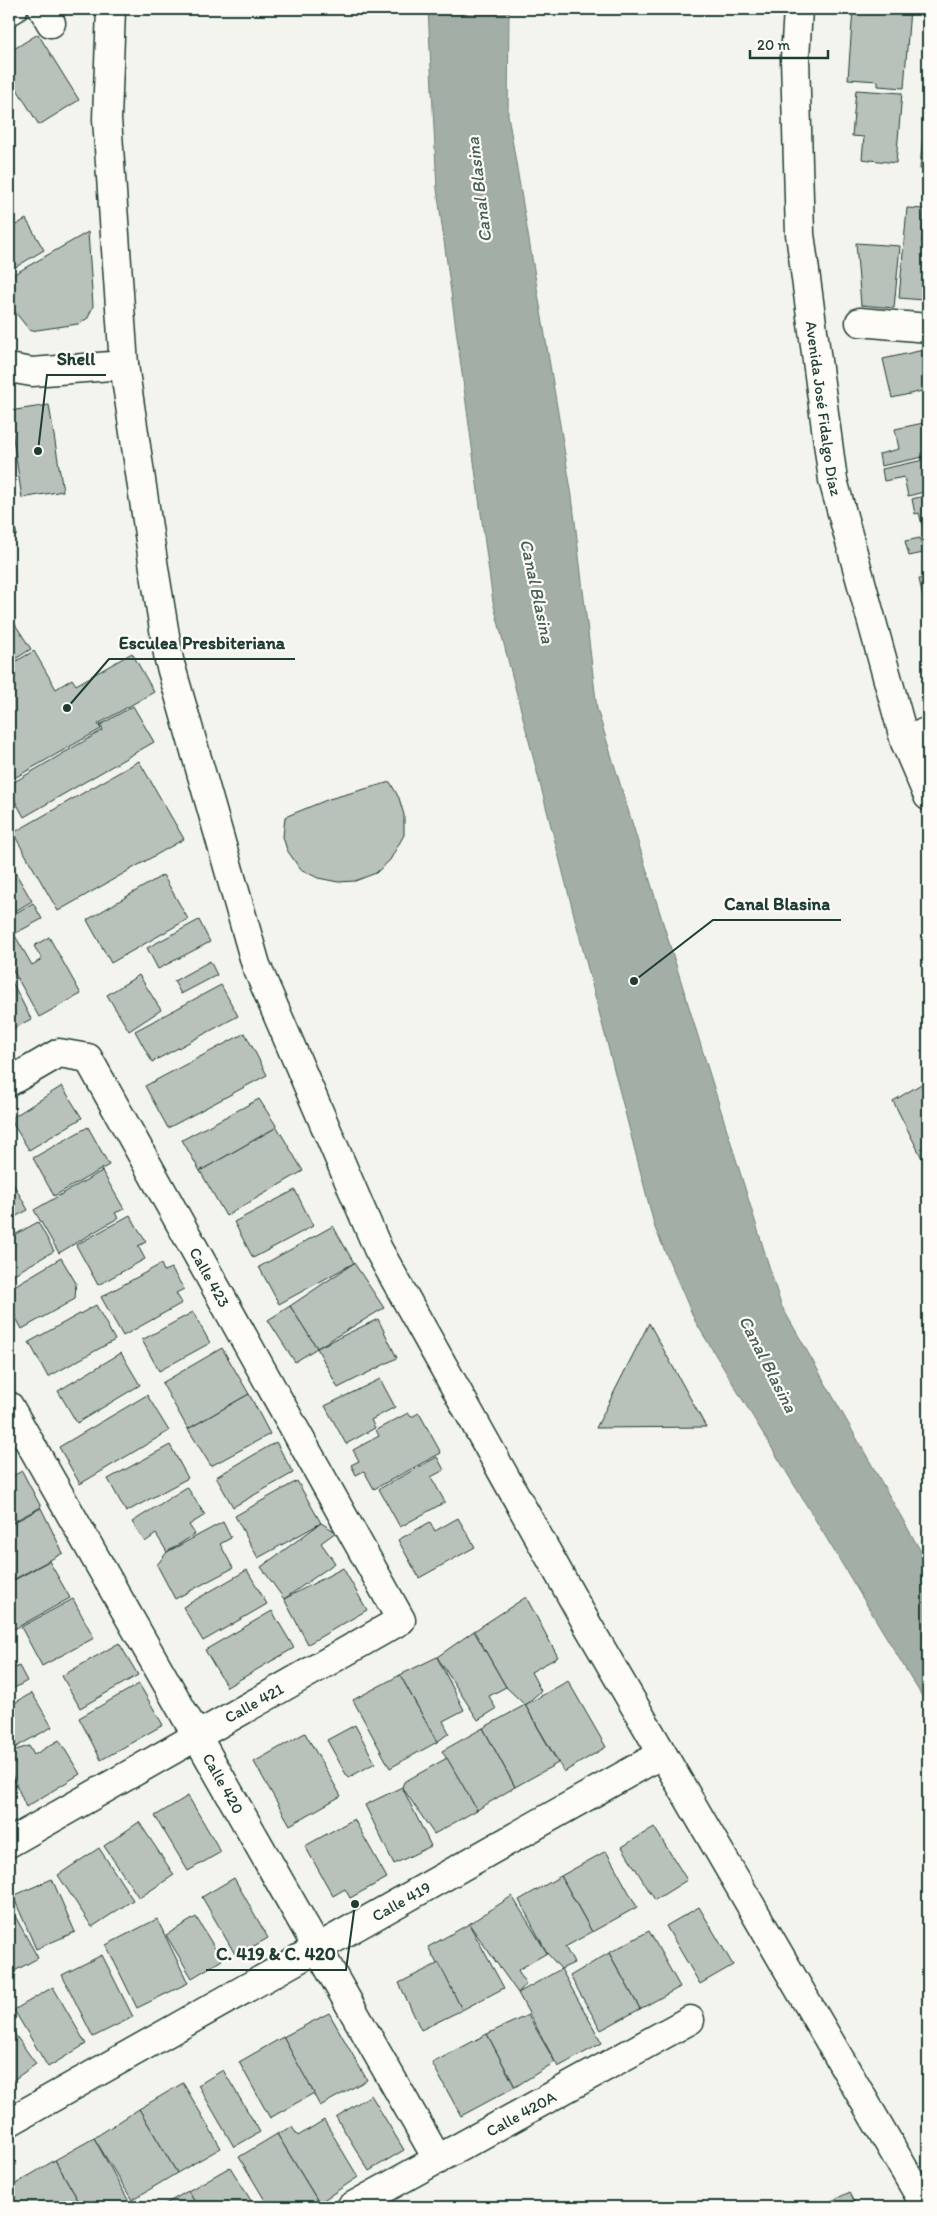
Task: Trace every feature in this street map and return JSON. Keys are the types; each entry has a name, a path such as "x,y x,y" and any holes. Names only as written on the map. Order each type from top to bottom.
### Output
{"street":[{"path":"9,11 13,9"},
{"path":"110,9 107,119 124,365 169,660 256,965 378,1249 587,1624 926,2207"},
{"name":"Avenida José Fidalgo Díaz","path":"798,9 795,58 800,234 833,480 917,737 928,796"},
{"path":"860,322 928,328"},
{"path":"9,368 32,372 124,365"},
{"name":"Calle 423","path":"9,1082 59,1054 88,1058 345,1522"},
{"name":"Calle 420","path":"9,1406 438,2160"},
{"name":"Calle 421","path":"9,1843 402,1620 345,1522"},
{"name":"Calle 419","path":"9,2122 662,1754"},
{"name":"Calle 420A","path":"351,2207 690,2020"}],"water":[{"path":"428,9 509,9 508,115 572,496 597,709 781,1305 928,1564 928,1706 695,1321 655,1228 493,602 437,189"}],"building":[{"path":"853,9 910,9 904,88 878,86 878,81 848,79"},
{"path":"38,34 79,100 39,125 9,76 9,52"},
{"path":"856,90 902,93 896,163 862,159 864,137 852,136"},
{"path":"925,111 928,112 928,170 920,169"},
{"path":"907,208 924,209 922,243 928,243 923,300 899,298"},
{"path":"26,219 44,250 9,271 9,229"},
{"path":"88,232 93,306 88,318 78,324 30,331 9,304 9,277"},
{"path":"856,243 900,246 894,308 861,305"},
{"path":"928,349 928,394 927,390 892,398 883,359"},
{"path":"49,405 63,491 22,498 9,411"},
{"path":"928,422 928,456 881,466 879,454 899,449 895,429"},
{"path":"928,459 928,491 908,496 904,477 884,481 882,469"},
{"path":"928,495 928,531 924,532 919,513 915,514 912,499"},
{"path":"9,510 17,535 9,538"},
{"path":"920,538 923,553 909,556 905,541"},
{"path":"928,578 928,602 924,603 919,579"},
{"path":"11,618 31,649 9,663 9,619"},
{"path":"34,651 56,689 72,679 76,685 132,653 154,692 98,724 101,729 9,781 9,665"},
{"path":"133,706 154,742 24,817 9,790 9,785 103,730 100,725"},
{"path":"139,761 184,839 58,911 13,833"},
{"path":"390,782 399,798 404,815 404,835 390,860 376,873 355,881 338,882 318,878 300,869 287,850 283,837 285,817 329,799"},
{"path":"9,862 32,901 9,915"},
{"path":"163,875 188,919 111,963 87,920"},
{"path":"33,903 42,919 14,934 32,965 42,959 34,946 49,937 81,994 39,1017 9,963 9,917"},
{"path":"199,920 210,942 158,969 147,948"},
{"path":"210,961 217,975 181,994 174,981"},
{"path":"139,975 161,1010 129,1031 107,995"},
{"path":"9,976 31,1019 9,1031"},
{"path":"221,985 238,1016 152,1062 135,1031"},
{"path":"245,1033 267,1075 168,1128 145,1086"},
{"path":"923,1083 928,1094 928,1170 893,1101"},
{"path":"62,1086 82,1118 29,1150 10,1119"},
{"path":"259,1099 277,1127 200,1171 182,1140"},
{"path":"88,1127 109,1165 54,1196 33,1158"},
{"path":"277,1127 303,1171 226,1216 200,1171"},
{"path":"102,1171 124,1209 115,1213 118,1218 59,1253 34,1210"},
{"path":"9,1176 28,1210 9,1220"},
{"path":"295,1190 313,1226 253,1258 234,1222"},
{"path":"130,1215 146,1242 138,1246 145,1259 98,1285 76,1245"},
{"path":"38,1222 54,1251 9,1277 9,1238"},
{"path":"333,1226 354,1263 279,1304 259,1267"},
{"path":"61,1258 76,1283 75,1299 22,1329 9,1305 9,1289"},
{"path":"354,1263 384,1308 317,1348 290,1306"},
{"path":"161,1264 164,1271 171,1268 184,1289 176,1293 182,1303 123,1336 101,1297"},
{"path":"96,1305 115,1340 48,1377 29,1342"},
{"path":"290,1306 317,1348 295,1362 268,1320"},
{"path":"193,1312 210,1343 159,1371 142,1340"},
{"path":"378,1319 397,1358 338,1388 317,1348"},
{"path":"649,1323 706,1427 596,1428"},
{"path":"222,1348 249,1394 188,1429 162,1383"},
{"path":"121,1353 140,1385 77,1423 58,1391"},
{"path":"380,1379 395,1407 371,1420 375,1428 346,1444 325,1406"},
{"path":"249,1394 270,1434 211,1466 188,1429"},
{"path":"147,1395 169,1431 80,1484 59,1447"},
{"path":"408,1413 411,1417 419,1413 441,1453 374,1489 364,1471 356,1475 351,1465 359,1461 353,1450 379,1436 376,1430"},
{"path":"276,1442 293,1473 233,1507 216,1477"},
{"path":"170,1445 188,1478 126,1512 108,1479"},
{"path":"437,1457 444,1470 431,1477 445,1502 400,1527 379,1489"},
{"path":"22,1471 41,1507 9,1524 9,1478"},
{"path":"297,1481 321,1523 258,1558 235,1516"},
{"path":"187,1487 205,1515 189,1525 195,1534 167,1552 156,1534 145,1542 132,1522"},
{"path":"41,1508 63,1553 9,1582 9,1525"},
{"path":"458,1518 475,1547 419,1578 398,1540 430,1522 435,1531"},
{"path":"223,1522 231,1538 220,1544 233,1568 175,1599 157,1565 167,1552"},
{"path":"321,1523 336,1532 321,1543 335,1563 284,1599 261,1567"},
{"path":"49,1561 70,1598 9,1632 9,1618 14,1615 9,1605 9,1583"},
{"path":"343,1568 367,1610 308,1644 284,1599"},
{"path":"247,1570 267,1604 203,1641 183,1607"},
{"path":"526,1597 558,1657 531,1672 541,1691 525,1705 506,1687 474,1631"},
{"path":"73,1599 94,1638 42,1666 21,1627"},
{"path":"272,1611 294,1648 227,1687 205,1650"},
{"path":"474,1631 506,1687 489,1696 496,1709 478,1720 437,1657"},
{"path":"119,1643 138,1675 80,1708 62,1676"},
{"path":"437,1657 464,1710 443,1721 449,1733 437,1742 400,1675"},
{"path":"19,1666 27,1681 9,1691 9,1671"},
{"path":"400,1675 437,1742 390,1768 353,1700"},
{"path":"568,1681 606,1747 564,1772 525,1705"},
{"path":"139,1684 163,1725 101,1760 79,1718"},
{"path":"32,1693 52,1727 9,1751 9,1706"},
{"path":"525,1705 558,1763 515,1787 483,1728"},
{"path":"355,1725 375,1763 348,1778 327,1740"},
{"path":"483,1728 515,1787 477,1810 442,1751"},
{"path":"305,1733 341,1796 290,1825 254,1762"},
{"path":"59,1740 80,1774 26,1807 9,1768 9,1752 29,1746 34,1755"},
{"path":"447,1758 477,1810 434,1834 402,1787 404,1782"},
{"path":"402,1787 431,1846 394,1864 365,1805"},
{"path":"188,1796 221,1852 188,1871 155,1816"},
{"path":"354,1819 387,1878 350,1898 345,1889 333,1896 305,1846"},
{"path":"139,1822 174,1875 139,1898 104,1846"},
{"path":"654,1827 687,1880 655,1900 622,1847"},
{"path":"99,1848 133,1900 92,1927 58,1875"},
{"path":"606,1851 637,1907 592,1932 561,1876"},
{"path":"561,1876 592,1932 565,1947 574,1963 561,1969 547,1953 519,1900"},
{"path":"234,1878 268,1938 236,1956 202,1897"},
{"path":"52,1879 75,1932 36,1949 13,1896"},
{"path":"512,1896 547,1953 518,1970 526,1984 518,1993 469,1924"},
{"path":"9,1905 38,1958 9,1974"},
{"path":"699,1907 733,1965 700,1984 666,1926"},
{"path":"196,1917 222,1960 192,1978 166,1935"},
{"path":"157,1919 188,1983 137,2008 106,1945"},
{"path":"469,1924 504,1988 462,2010 428,1947"},
{"path":"649,1931 680,1987 640,2009 609,1953"},
{"path":"609,1953 640,2009 601,2030 570,1976"},
{"path":"102,1955 133,2017 93,2037 62,1975"},
{"path":"439,1963 462,2010 421,2030 399,1983"},
{"path":"561,1969 602,2043 558,2067 518,1993"},
{"path":"53,1987 86,2044 48,2067 14,2010"},
{"path":"329,2013 367,2080 320,2106 283,2037"},
{"path":"528,2015 555,2062 515,2087 487,2034"},
{"path":"9,2026 36,2064 9,2083"},
{"path":"487,2034 515,2087 461,2116 432,2063"},
{"path":"283,2037 314,2093 270,2118 239,2062"},
{"path":"223,2070 260,2132 234,2147 198,2085"},
{"path":"183,2083 221,2148 177,2173 139,2109"},
{"path":"371,2095 404,2150 369,2171 336,2117"},
{"path":"139,2109 177,2173 132,2200 94,2138"},
{"path":"324,2120 358,2177 319,2203 277,2134 292,2127 298,2136"},
{"path":"277,2134 319,2203 312,2207 269,2207 239,2157"},
{"path":"94,2138 132,2207 82,2207 55,2160"},
{"path":"55,2160 82,2207 14,2207 9,2198 9,2188"},
{"path":"230,2167 255,2207 198,2207 188,2191"},
{"path":"188,2191 198,2207 160,2207"},
{"path":"850,2192 857,2207 819,2207"}],"place":[{"name":"Shell","path":"38,451"},
{"name":"Esculea Presbiteriana","path":"67,708"},
{"name":"Canal Blasina","path":"634,981"},
{"name":"C. 419 & C. 420","path":"355,1904"}]}
